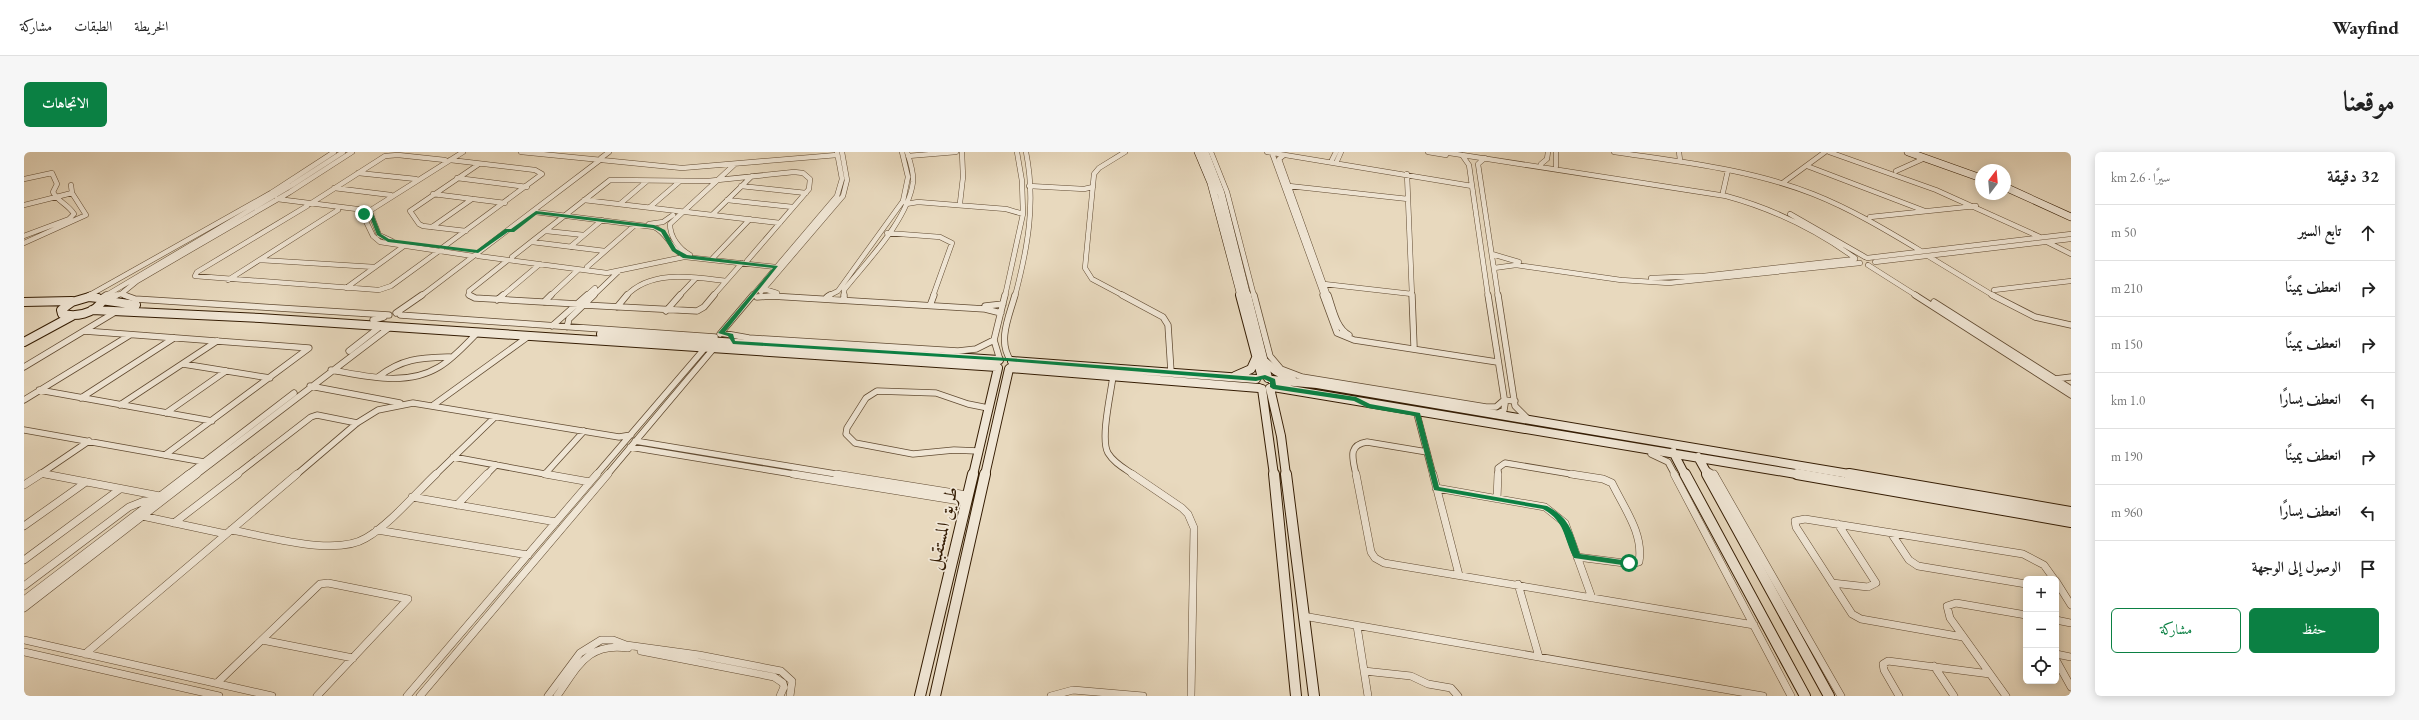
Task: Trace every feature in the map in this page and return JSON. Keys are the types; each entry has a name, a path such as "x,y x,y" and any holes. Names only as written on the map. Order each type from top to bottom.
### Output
{"street":[{"path":"24,335 78,300 124,276 271,193 334,152"},
{"path":"24,342 73,316 92,310 100,305 101,299 134,277 292,185 343,152"},
{"path":"31,305 101,299 121,294 137,281 276,200 352,152"},
{"path":"276,200 338,210 366,211 448,160 458,152"},
{"path":"308,205 366,211 416,179 463,152"},
{"path":"521,152 682,168 730,165 838,153"},
{"path":"543,152 603,160 688,166 838,153"},
{"path":"577,156 582,152"},
{"path":"509,230 537,211 603,160 609,152"},
{"path":"24,600 117,532 142,516 331,370 400,313 615,152"},
{"path":"828,297 842,289 887,233 910,198 913,176 907,157 902,152"},
{"path":"907,157 956,152"},
{"path":"960,203 964,173 962,152"},
{"path":"1005,364 994,340 1004,304 1023,214 1023,187 1017,152"},
{"path":"1005,364 1003,342 1030,233 1033,204 1033,185 1026,152"},
{"path":"1125,152 1096,171 1093,187 1086,271 1098,282 1164,317 1168,326 1171,372"},
{"path":"1270,152 1334,161 1472,186"},
{"path":"1270,152 1277,160 1289,186 1301,228 1343,332 1351,336 1497,360"},
{"path":"1334,161 1336,152"},
{"path":"1334,161 1341,152"},
{"path":"1428,152 1457,157 1468,162 1478,163 1485,158"},
{"path":"1443,152 1462,153 1723,192 1759,202 1791,214 1866,257 1868,264"},
{"path":"1556,152 1556,166"},
{"path":"1614,152 1692,163 1767,178 1784,182 1834,200 1870,217 1927,253 2038,318 2071,324"},
{"path":"1627,152 1680,160 1767,178 1839,205 1994,290 2004,299 2040,316 2071,321"},
{"path":"1679,152 1680,160"},
{"path":"1784,182 1825,152"},
{"path":"1829,152 1913,180 1988,210"},
{"path":"1835,152 1896,171 1988,210 2071,253"},
{"path":"1908,152 1924,155 1975,171"},
{"path":"732,339 732,328 837,196 844,176 838,153"},
{"path":"1277,160 1282,153"},
{"path":"1282,153 1440,179 1471,180"},
{"path":"1462,153 1468,162 1504,400 1504,410 1496,414"},
{"path":"1462,153 1485,158 1556,166 1713,193 1746,201 1784,215 1855,258 1868,264 2018,358 2071,395"},
{"path":"1541,164 1548,154 1555,158"},
{"path":"390,155 479,164 541,173 540,178 386,288 346,288 198,278 195,275 381,158 390,155"},
{"path":"1204,155 1221,193 1265,383 1281,436 1314,696"},
{"path":"1204,155 1227,192 1271,358 1277,366 1302,377 1486,407 1496,407 1504,400 1515,401"},
{"path":"1896,171 1924,155"},
{"path":"1924,155 1975,176"},
{"path":"844,298 842,289 903,201 908,181 907,157"},
{"path":"1277,160 1335,330 1340,335 1350,339 1497,360"},
{"path":"1478,163 1515,401 1517,410 1527,418"},
{"path":"466,231 419,224 410,211 479,164"},
{"path":"565,215 653,224 665,221 680,211 735,164"},
{"path":"730,165 680,211 669,226 680,249 690,255 778,266"},
{"path":"1807,166 1882,192 1925,211"},
{"path":"1723,192 1728,170"},
{"path":"802,172 811,181 806,193 780,223 699,310 666,310 472,298 468,292 610,180 679,182 717,180 802,172"},
{"path":"24,179 52,173 57,184 55,196 58,202 70,207 74,216 24,236"},
{"path":"358,173 416,179"},
{"path":"1407,174 1414,346"},
{"path":"712,215 752,176"},
{"path":"457,178 527,187"},
{"path":"620,204 647,181"},
{"path":"1022,181 1033,185 1080,189 1093,187"},
{"path":"650,207 679,182"},
{"path":"1023,187 1033,185"},
{"path":"742,186 806,193"},
{"path":"1289,186 1408,199"},
{"path":"2011,187 2071,210"},
{"path":"334,188 391,195"},
{"path":"24,204 55,196 71,189 86,212 84,216 24,243"},
{"path":"433,194 505,203"},
{"path":"2028,194 2071,217"},
{"path":"910,198 924,202 1003,208 1024,204"},
{"path":"432,227 472,199"},
{"path":"584,200 780,223"},
{"path":"727,200 793,207"},
{"path":"906,204 924,202 960,203 1003,208 1023,214"},
{"path":"1870,217 1976,206"},
{"path":"228,280 338,210"},
{"path":"366,211 377,240 404,246 465,252 578,270 610,273 685,257 744,262"},
{"path":"366,211 379,235 385,239 440,249"},
{"path":"537,211 661,229 674,251 685,257"},
{"path":"713,258 750,219"},
{"path":"570,247 602,220"},
{"path":"587,267 635,225"},
{"path":"546,231 584,235"},
{"path":"887,233 943,237 952,243 931,303"},
{"path":"1494,268 1516,263 1628,277 1665,278 1703,276 1855,258 1991,248 2071,234"},
{"path":"1504,265 1612,282 1671,286 1710,284 1868,264 1983,244 2046,239 2071,239"},
{"path":"420,696 630,443 631,435 704,344 721,333 802,240"},
{"path":"532,242 605,251"},
{"path":"1834,244 1841,243"},
{"path":"1983,244 1991,248"},
{"path":"346,288 404,246"},
{"path":"510,259 618,269 662,259 674,251"},
{"path":"1492,254 1516,263 1621,280 1668,283 1702,281 1844,265 1868,264 2012,357 2026,360 2071,389"},
{"path":"1885,256 1892,260"},
{"path":"260,260 375,268"},
{"path":"1838,261 1844,265"},
{"path":"498,300 540,264"},
{"path":"544,302 578,270"},
{"path":"552,326 580,305 598,288 620,271"},
{"path":"598,288 610,273"},
{"path":"124,276 134,277"},
{"path":"617,307 632,291 642,285 675,276 726,281"},
{"path":"666,310 696,278"},
{"path":"1994,290 2071,281"},
{"path":"1324,284 1412,294"},
{"path":"764,289 777,295 986,308 1004,304"},
{"path":"1487,291 1498,292"},
{"path":"121,294 135,299 526,333 704,344 732,339 958,352 976,349 994,340"},
{"path":"757,297 777,295 931,303 986,308 1001,313"},
{"path":"101,299 135,305 391,321 478,332 526,333"},
{"path":"24,302 31,305 62,310 73,316"},
{"path":"568,324 580,305"},
{"path":"92,310 120,310 381,326"},
{"path":"24,367 120,310"},
{"path":"24,608 153,501 366,341 381,326 391,321 400,313 552,326 568,324 715,337"},
{"path":"561,320 568,324"},
{"path":"84,331 309,348 165,455"},
{"path":"331,370 392,380 416,376 438,367 478,332"},
{"path":"432,406 526,333"},
{"path":"721,333 732,339 1005,364 1113,376 1265,383 1303,387 1356,399 1698,456 2070,521"},
{"path":"24,400 130,334"},
{"path":"81,398 174,338"},
{"path":"120,405 217,341"},
{"path":"704,344 714,348 1229,376 1265,383"},
{"path":"407,696 590,482 657,416 714,348"},
{"path":"378,377 394,365 408,359 450,357"},
{"path":"1229,376 1242,374 1251,369 1260,359"},
{"path":"1260,359 1276,371 1303,387 1317,384 1831,470 2070,521"},
{"path":"183,364 270,378"},
{"name":"طريق المستقبل","path":"920,696 993,386 1005,364"},
{"name":"طريق المستقبل","path":"935,696 1005,387 1005,364"},
{"path":"166,413 226,371"},
{"path":"1113,376 1105,440 1107,451 1115,462 1182,508 1188,514 1194,528 1191,696"},
{"path":"2055,379 2071,376"},
{"path":"1265,383 1296,696"},
{"path":"310,386 402,404 432,406 619,437 630,443 966,498"},
{"path":"993,386 1005,387"},
{"path":"39,390 212,421"},
{"path":"978,451 954,450 913,454 854,443 846,434 866,398 877,391 936,393 968,404 988,408"},
{"path":"1356,399 1368,406 1652,454 1662,457 1668,462 1791,696"},
{"path":"85,654 357,423 378,410 402,404"},
{"path":"649,414 657,416"},
{"path":"1417,414 1459,575"},
{"path":"174,523 311,417 317,415 357,423"},
{"path":"231,530 334,547 355,543 377,530 495,417"},
{"path":"26,431 204,462"},
{"path":"545,474 584,431"},
{"path":"619,437 631,435"},
{"path":"1270,435 1281,436"},
{"path":"24,485 89,441"},
{"path":"1427,452 1367,442 1359,444 1353,448 1352,452 1371,552 1375,558 1384,563 1518,584 1754,625"},
{"path":"1673,452 1805,696"},
{"path":"1698,456 1829,696"},
{"path":"453,457 590,482"},
{"path":"1668,462 1679,463"},
{"path":"1497,499 1498,468 1503,464 1602,479 1612,483 1639,537 1641,551 1639,562 1632,564 1577,557"},
{"path":"457,505 496,465"},
{"path":"1805,466 1810,471 1809,476"},
{"path":"1705,469 1712,472 1718,478 1841,696"},
{"path":"1831,470 1829,474 1835,480"},
{"path":"41,473 160,496"},
{"path":"24,526 86,482"},
{"path":"1436,488 1545,507 1556,514 1565,523 1592,598"},
{"path":"26,557 120,489"},
{"path":"412,497 556,522"},
{"path":"24,586 129,507 144,501 153,501"},
{"path":"142,516 226,534"},
{"path":"1963,637 1856,617 1848,611 1794,524 1799,519 1805,519 2023,554 2044,565 2052,576"},
{"path":"1832,583 1868,586 1876,583 1838,524"},
{"path":"377,530 528,555"},
{"path":"1891,533 1909,560 1918,566 2023,584"},
{"path":"506,581 516,582"},
{"path":"216,683 320,584 328,583 408,599 317,696"},
{"path":"1518,584 1540,657"},
{"path":"2059,590 2071,605"},
{"path":"2006,696 1947,613 1947,606 1952,603 2023,615"},
{"path":"1303,616 1763,696"},
{"path":"2059,621 2071,623"},
{"path":"1357,626 1368,696"},
{"path":"548,696 581,651 598,641 617,639 626,645 787,674 793,684 790,696"},
{"path":"24,640 272,696"},
{"path":"262,640 353,658"},
{"path":"557,696 586,656 606,646 620,646 709,660 779,679 784,687 780,696"},
{"path":"24,652 219,696"},
{"path":"2059,655 2071,657"},
{"path":"1899,696 1884,670 1885,662 1894,660 1990,674"},
{"path":"2059,665 2071,687"},
{"path":"1934,666 1954,696"},
{"path":"1364,671 1411,676 1428,684 1451,688 1458,696"},
{"path":"1051,696 1073,690 1143,696"}],"route":[{"path":"364,214 370,212 379,235 388,240 478,252 507,230 512,230 536,212 654,227 661,229 674,250 685,257 776,267 727,328 721,333 731,335 733,342 999,360 1007,359 1012,361 1256,379 1265,377 1274,382 1273,387 1356,399 1362,404 1368,406 1417,414 1436,488 1545,507 1561,518 1565,523 1577,557 1629,563"}]}
